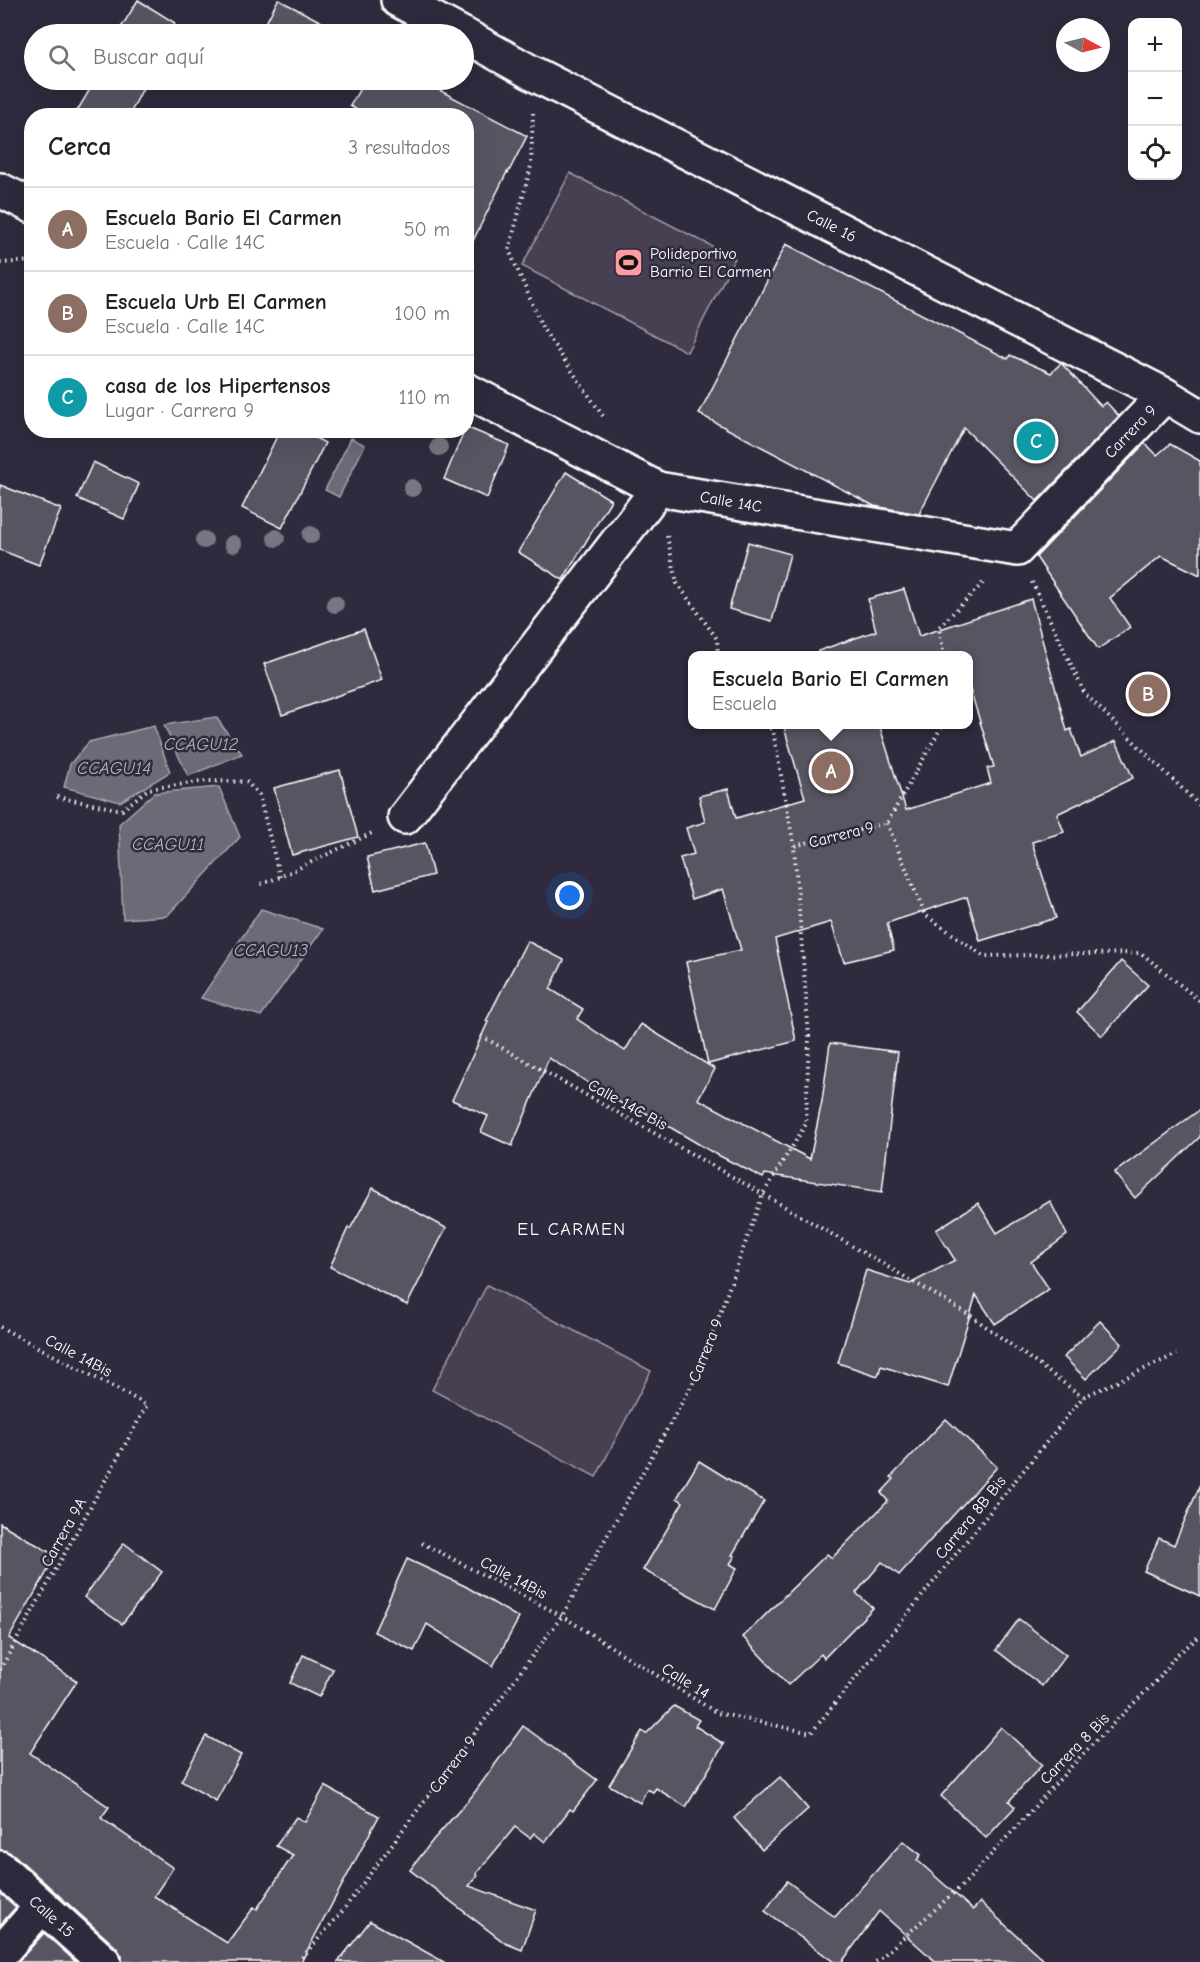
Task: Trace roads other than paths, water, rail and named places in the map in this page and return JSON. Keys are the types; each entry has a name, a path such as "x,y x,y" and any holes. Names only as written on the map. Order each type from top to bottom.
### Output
{"street":[{"name":"Calle 16","path":"398,0 443,24"},
{"name":"Calle 16","path":"474,41 534,74 1165,395 1200,416"},
{"path":"0,190 24,203"},
{"name":"Calle 14C","path":"474,394 658,489 1017,549"},
{"name":"Carrera 9","path":"1017,549 1165,395"},
{"path":"405,817 658,489"},
{"name":"Calle 15","path":"0,1868 104,1962"},
{"path":"0,1954 41,1907"}],"water":[{"path":"351,438 365,445 339,497 325,490"},
{"name":"CCAGU12","path":"216,717 242,754 188,776 164,725"},
{"name":"CCAGU14","path":"154,726 170,772 120,802 64,787 70,764 89,742"},
{"name":"CCAGU11","path":"219,787 240,837 167,916 123,919 119,824 154,793"},
{"name":"CCAGU13","path":"261,909 323,929 261,1016 201,998"}],"place":[{"name":"Polideportivo Barrio El Carmen","path":"629,262"},
{"name":"casa de los Hipertensos","path":"1036,441"},
{"name":"Escuela Urb El Carmen","path":"1148,694"},
{"name":"Escuela Bario El Carmen","path":"831,771"}],"district":[{"name":"EL CARMEN","path":"572,1229"}]}
